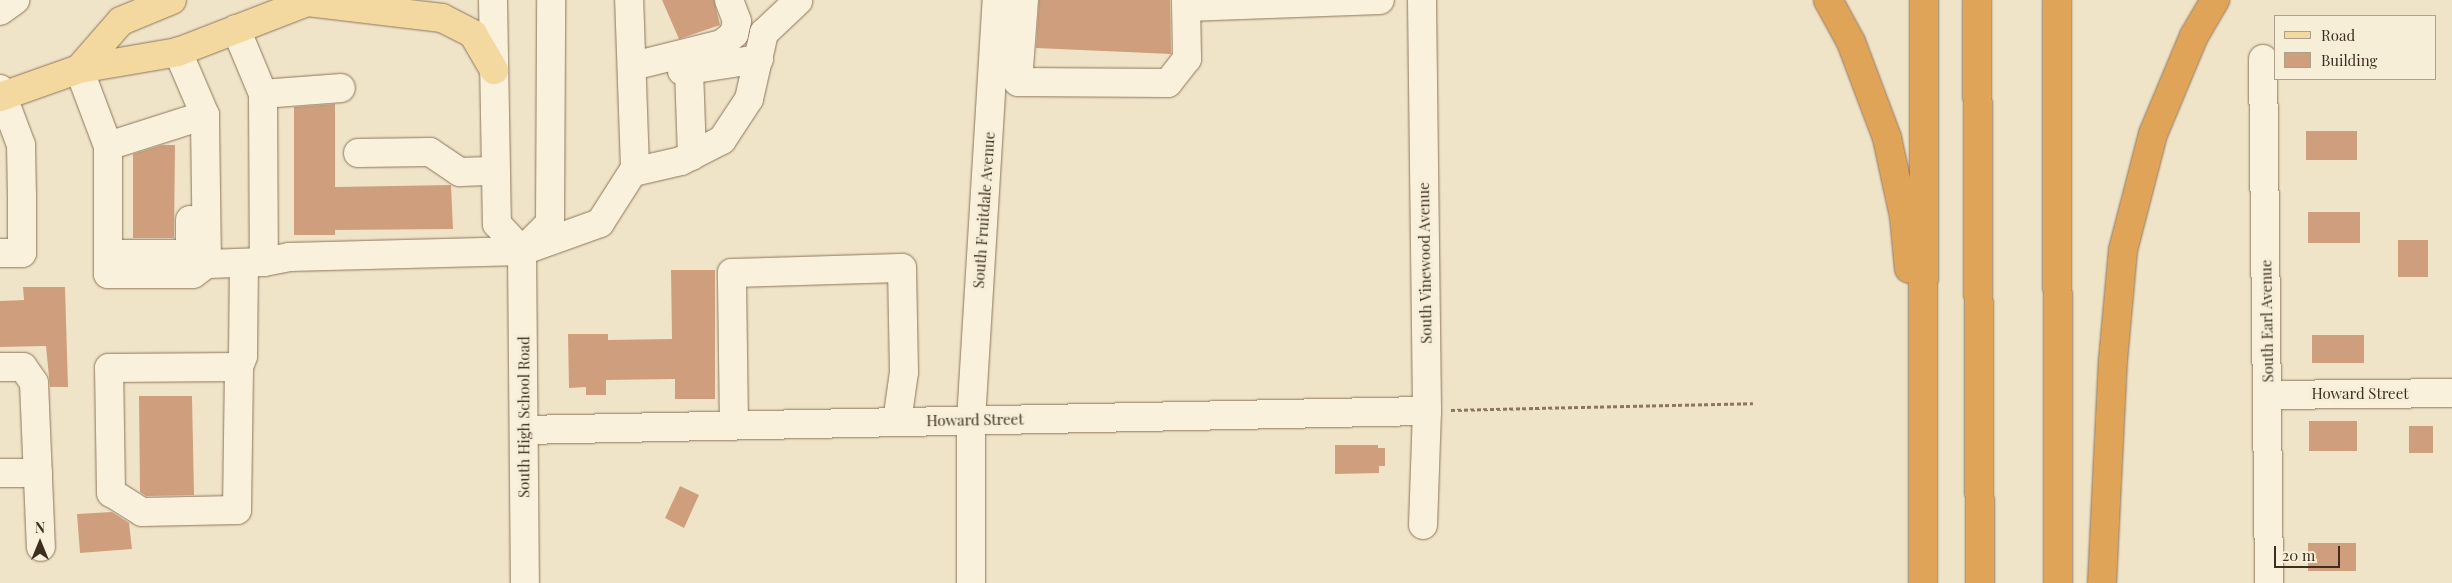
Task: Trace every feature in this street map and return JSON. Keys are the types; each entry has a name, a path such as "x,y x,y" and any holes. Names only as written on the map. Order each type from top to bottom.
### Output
{"highway":[{"path":"1828,0 1871,90 1897,177 1909,262 1910,388 1921,451"},
{"path":"1923,583 1921,451 1925,388 1924,0"},
{"path":"1977,0 1980,583"},
{"path":"2057,0 2058,583"},
{"path":"2102,583 2112,360 2123,250 2153,134 2194,36 2215,0"}],"main road":[{"path":"79,69 120,21 172,0"},
{"path":"1,94 79,69 178,52 310,1 442,18 473,34 494,70"}],"street":[{"path":"0,11 15,0"},
{"path":"493,0 496,224 522,251"},
{"path":"522,251 550,223 551,0"},
{"path":"633,71 722,44 734,34 737,21 729,0"},
{"path":"633,172 692,156 722,140 749,99 764,33 798,0"},
{"name":"South Fruitdale Avenue","path":"972,583 971,420 997,0"},
{"path":"1024,0 1018,82 1168,83 1187,60 1187,4 1380,0"},
{"name":"South Vinewood Avenue","path":"1422,0 1427,411 1423,525"},
{"path":"79,69 108,146 108,274 193,274 208,264 254,263 289,257 522,251 600,222 633,172 631,7"},
{"path":"236,30 263,94 254,263 243,356 239,367 237,510 142,512 111,493 109,368 239,367"},
{"path":"178,52 205,128 208,264"},
{"path":"633,71 689,70 759,59"},
{"name":"South Earl Avenue","path":"2263,59 2269,583"},
{"path":"689,70 692,156"},
{"path":"263,94 341,88"},
{"path":"0,253 22,253 21,145 1,94"},
{"path":"108,146 205,128"},
{"path":"108,254 190,254 190,159 205,128"},
{"path":"358,153 430,152 460,172 495,171"},
{"name":"South High School Road","path":"522,251 525,583"},
{"path":"734,426 732,273 902,268 904,372 897,422"},
{"path":"0,367 23,367 34,383 41,547"},
{"name":"Howard Street","path":"2268,395 2452,393"},
{"name":"Howard Street","path":"524,430 1427,411"},
{"path":"0,473 38,473"}],"path":[{"path":"1427,411 1753,403"}],"building":[{"path":"662,0 714,0 720,25 679,39"},
{"path":"1039,0 1170,0 1171,54 1036,48"},
{"path":"335,104 335,187 451,185 453,229 335,230 335,235 294,235 294,107"},
{"path":"2306,131 2357,131 2357,160 2306,160"},
{"path":"162,145 175,145 174,238 133,238 133,154"},
{"path":"2308,212 2360,212 2360,243 2308,243"},
{"path":"2398,240 2428,240 2428,277 2398,277"},
{"path":"671,270 715,270 715,399 675,399 675,379 606,380 606,395 586,395 586,387 569,388 568,334 608,334 608,340 672,339"},
{"path":"23,287 65,287 68,387 50,387 46,346 0,347 0,301 24,300"},
{"path":"2312,335 2364,335 2364,363 2312,363"},
{"path":"139,396 192,396 194,495 146,496 140,492"},
{"path":"2309,421 2357,421 2357,451 2309,451"},
{"path":"2409,426 2433,426 2433,453 2409,453"},
{"path":"1335,445 1378,445 1378,448 1385,448 1385,466 1379,466 1379,473 1335,474"},
{"path":"680,486 699,495 684,528 665,518"},
{"path":"112,512 129,523 132,549 80,553 77,514"},
{"path":"2308,543 2356,543 2356,571 2308,571"}]}
